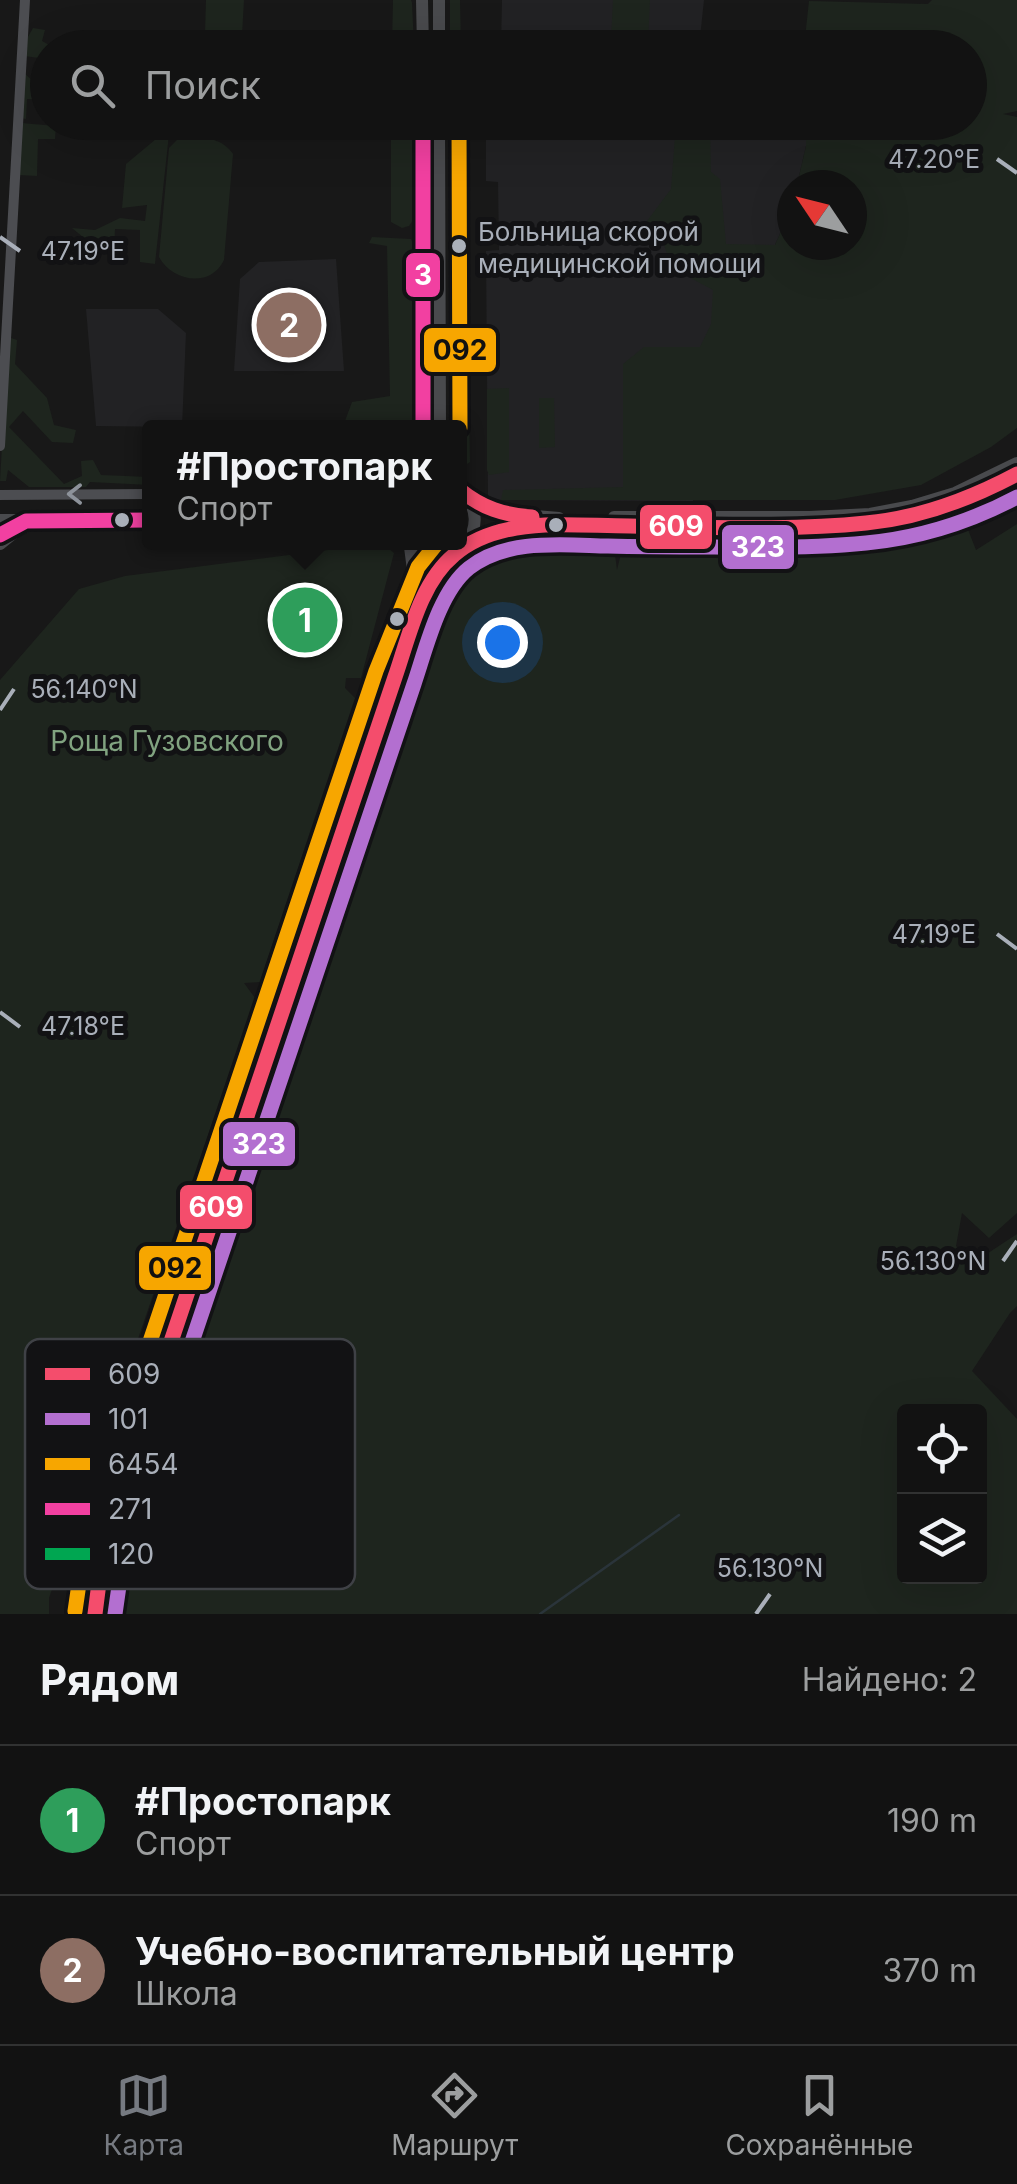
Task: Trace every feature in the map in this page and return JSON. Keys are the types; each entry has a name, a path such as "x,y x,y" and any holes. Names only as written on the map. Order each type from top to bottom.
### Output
{"main road":[{"path":"422,0 423,30"},
{"path":"439,0 439,30"},
{"path":"423,140 423,420"},
{"path":"439,140 440,420"},
{"path":"467,496 498,513 538,517 870,514 955,493 1017,463"},
{"path":"467,546 484,536 528,526 774,527 870,522 950,504 1017,474"},
{"path":"467,498 476,513 467,537"},
{"path":"11,526 142,524"},
{"path":"0,544 16,532 11,526"},
{"path":"395,677 413,570 409,550"},
{"path":"415,550 435,559 458,551"},
{"path":"172,1339 395,677 429,592 440,571 458,551"},
{"path":"95,1614 98,1589"}],"street":[{"path":"0,446 25,0"},
{"path":"0,495 142,494"}],"shaded area":[{"path":"502,0 704,0 701,30 501,30"},
{"path":"486,140 806,140 800,170 777,170 775,245 726,245 693,501 501,500 488,496 486,251 499,250 498,182 486,181"},
{"path":"336,259 344,371 234,371 240,279 259,262"},
{"path":"86,309 158,309 186,333 182,420 142,420 142,427 96,426"}],"green space":[{"path":"206,0 244,0 242,30 205,30"},
{"path":"393,0 411,0 413,30 392,30"},
{"path":"450,0 460,0 461,30 450,30"},
{"path":"613,0 650,0 649,30 611,30"},
{"path":"932,0 1017,0 1017,111 1003,114 1017,117 1017,428 991,447 921,485 835,500 501,500 503,490 623,487 623,364 644,347 700,347 711,324 713,290 672,268 663,242 648,241 644,225 671,189 675,140 710,140 711,172 720,179 726,244 775,245 777,241 777,260 867,260 867,170 800,170 806,140 987,140 987,30 806,30 809,1 928,4"},
{"path":"30,33 30,57 24,56"},
{"path":"23,72 30,78 30,99 26,119 21,118"},
{"path":"21,123 30,124 30,140 38,140 37,176 19,175"},
{"path":"155,140 168,140 155,264 140,262 140,230 115,229 114,251 100,251 72,228 95,230 120,218 145,221 147,205 122,208 126,164"},
{"path":"177,140 213,140 233,154 224,260 218,269 201,278 173,272 159,257 169,148"},
{"path":"391,140 413,140 413,220 402,228 391,222"},
{"path":"428,140 432,140 433,420 429,420"},
{"path":"450,140 463,140 470,462 467,464 467,420 450,420"},
{"path":"372,237 411,239 413,244 412,420 345,420 352,402 390,396 387,246 369,243"},
{"path":"8,337 17,340 15,364 47,398 54,425 76,430 73,443 52,442 23,411 9,427 64,484 82,476 81,461 93,460 101,475 142,477 142,485 90,482 86,487 29,487 8,470 6,481 0,481"},
{"path":"509,388 509,472 489,475 487,389"},
{"path":"539,398 554,398 555,447 539,448"},
{"path":"965,522 976,550 1017,524 1017,1213 989,1238 962,1213 956,1246 970,1265 1017,1234 1017,1306 972,1371 1017,1419 1017,1614 112,1614 111,1589 355,1589 355,1339 188,1339 389,740 402,741 414,702 401,693 411,666 425,665 440,619 435,612 467,568 517,547 613,539 617,570 624,542 857,539"},
{"name":"Роща Гузовского","path":"327,550 394,553 361,678 346,678 345,688 355,698 260,982 244,983 255,998 138,1339 25,1339 25,1589 52,1589 49,1614 0,1614 0,680 79,589 125,576"}],"waterway":[{"path":"540,1614 679,1515"}],"transit line":[{"name":"3","path":"423,140 423,420"},
{"name":"092","path":"459,140 460,420"},
{"name":"609","path":"467,546 491,534 516,528 558,525 778,528 866,523 944,506 1017,474"},
{"name":"609","path":"467,495 494,509 532,517"},
{"name":"323","path":"193,1339 429,638 449,591 459,578 484,558 536,545 790,547 886,541 944,528 1017,497"},
{"name":"3","path":"0,535 26,521 142,520"},
{"name":"092","path":"151,1339 376,671 418,567 432,550"},
{"name":"609","path":"172,1339 411,628 432,580 461,550"},
{"name":"092","path":"75,1611 78,1589"},
{"name":"609","path":"95,1614 98,1589"},
{"name":"323","path":"115,1614 119,1589"}],"place":[{"name":"Больница скорой медицинской помощи","path":"459,246"},
{"name":"Учебно-воспитательный центр","path":"289,325"},
{"name":"#Простопарк","path":"305,620"}]}
